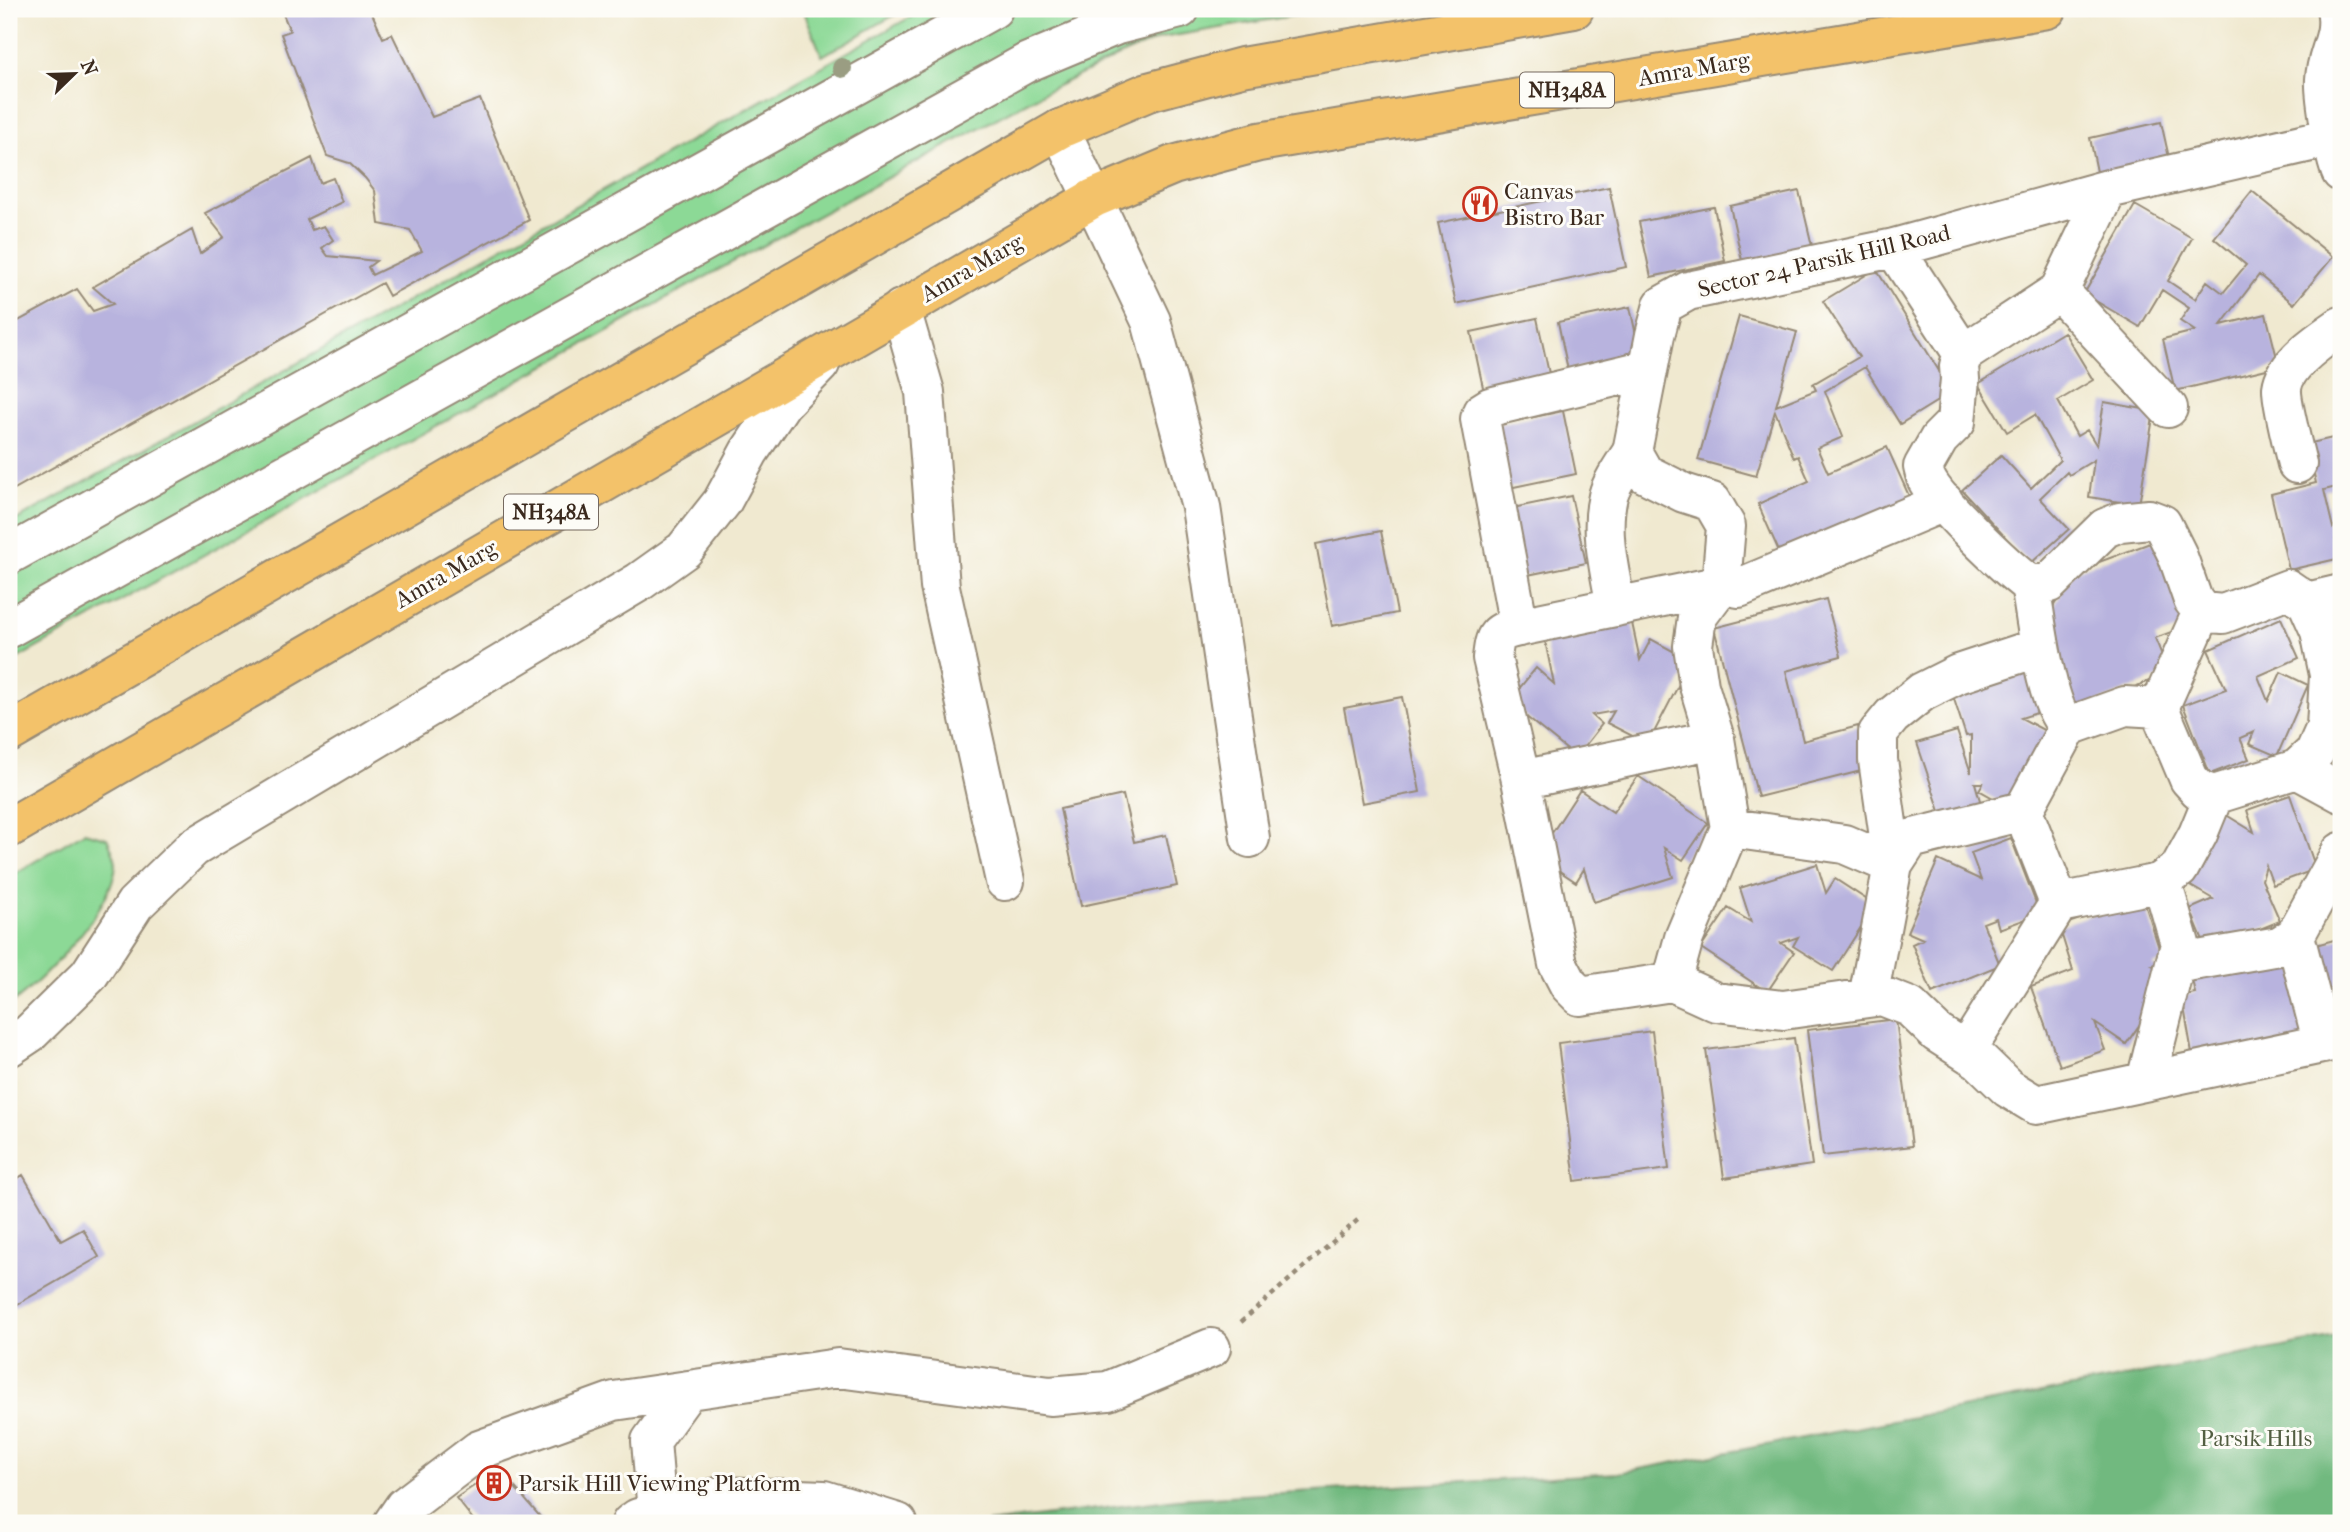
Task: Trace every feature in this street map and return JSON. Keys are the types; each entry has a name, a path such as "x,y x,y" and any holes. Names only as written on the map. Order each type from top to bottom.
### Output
{"highway":[{"path":"9,733 1060,130 1148,92 1242,67 1574,9"},
{"name":"Amra Marg","path":"9,828 1094,198 1173,164 1259,142 2047,9"}],"street":[{"path":"9,555 993,9"},
{"path":"9,628 1026,64 1117,25 1180,9"},
{"path":"2339,20 2325,78 2339,148"},
{"path":"1060,130 1152,321 1201,507 1250,838"},
{"name":"Sector 24 Parsik Hill Road","path":"1616,607 1607,559 1605,520 1608,494 1632,452 1663,305 1688,291 1894,248 2108,189 2339,148"},
{"path":"2108,189 2059,290 1963,354 1959,366 1956,422 1939,439 1923,467 1926,479 1944,502 2016,575 2030,585 2049,583 2105,528 2120,522 2149,519 2162,524 2177,554 2193,600 2202,612 2223,614 2288,589 2324,598 2320,631 2334,713 2315,752 2297,769 2214,795 2199,790 2189,779 2159,708 2202,612"},
{"path":"1894,248 1963,354"},
{"path":"2059,290 2168,408"},
{"path":"901,309 925,392 940,587 1005,881"},
{"path":"2297,464 2282,389 2288,372 2319,341 2341,326"},
{"path":"9,1047 30,1033 89,975 135,904 193,848 639,582 684,550 722,502 749,452 782,403 839,345"},
{"path":"1519,626 1480,419 1482,412 1490,407 1648,369"},
{"path":"1632,452 1644,473 1684,493 1712,502 1726,526 1721,585 1697,617 1693,646 1699,687 1715,739 1730,828 1684,938 1671,982"},
{"path":"1944,502 1739,588 1721,585 1519,626 1502,630 1495,638 1492,659 1521,780 1558,964 1569,985 1580,996 1671,982 1716,1002 1783,1010 1882,996 1910,1007 1937,1033 1966,1051 2008,1088 2036,1105 2332,1042 2295,936"},
{"path":"2030,585 2040,648 2061,721 2069,726"},
{"path":"1868,998 1893,865 1878,760 1878,733 1892,716 1922,692 1958,674 2040,648"},
{"path":"1893,865 1910,839 2023,811 2069,726 2125,706 2159,708"},
{"path":"1521,780 1715,739"},
{"path":"2297,769 2341,793"},
{"path":"1966,1051 2059,903 2159,883 2179,869 2198,834 2214,795"},
{"path":"2023,811 2059,903"},
{"path":"1730,828 1844,844 1893,865"},
{"path":"2175,964 2279,946 2295,936 2341,852"},
{"path":"2146,1081 2180,944 2167,899 2159,883"},
{"path":"393,1523 404,1507 479,1450 614,1401 838,1368 1050,1395 1108,1391 1211,1348"},
{"path":"688,1390 651,1441 644,1518 721,1496 824,1500 898,1523"}],"path":[{"path":"1211,1348 1360,1218"}],"green space":[{"path":"803,9 905,9 822,56"},
{"path":"925,9 1333,9 1161,38 1045,92 9,663 9,524"},
{"path":"84,832 107,838 116,861 112,882 103,902 75,942 40,979 9,1006 9,877"},
{"name":"Parsik Hills","path":"2341,1336 2341,1523 988,1523 1177,1499 1618,1473"}],"building":[{"path":"281,9 370,9 383,38 392,34 432,117 480,99 529,220 389,296 382,283 9,492 9,326 77,289 93,311 113,304 93,287 192,230 200,254 224,237 205,213 312,158 320,183 333,178 342,202 307,219 312,230 324,226 333,240 322,248 328,256 376,261 368,267 372,275 422,251 410,230 379,224 375,191 365,178 349,163 327,156 281,34 290,31"},
{"path":"2161,122 2172,171 2100,186 2090,138"},
{"path":"1609,187 1626,267 1456,304 1438,223"},
{"path":"1799,191 1813,250 1743,265 1730,206"},
{"path":"2252,191 2333,257 2294,304 2259,275 2221,325 2266,314 2279,366 2175,391 2163,339 2195,331 2180,321 2189,308 2162,290 2140,327 2084,294 2135,205 2192,238 2168,281 2195,299 2207,281 2223,293 2246,265 2214,238"},
{"path":"1714,207 1725,261 1651,277 1639,222"},
{"path":"1876,269 1952,392 1900,424 1865,367 1825,391 1843,437 1817,448 1828,473 1887,447 1914,507 1785,565 1758,504 1809,481 1798,456 1794,458 1775,411 1756,476 1698,460 1739,316 1797,332 1776,406 1816,390 1813,384 1859,357 1823,301"},
{"path":"1630,307 1640,354 1568,370 1558,322"},
{"path":"1537,318 1550,378 1484,392 1471,332"},
{"path":"2064,332 2093,380 2058,401 2077,436 2087,430 2097,446 2104,402 2154,411 2139,505 2089,497 2094,460 2069,475 2067,472 2040,498 2069,529 2030,564 1962,490 2001,455 2031,488 2060,460 2035,415 2007,432 1978,384"},
{"path":"1563,411 1576,474 1504,489 1491,426"},
{"path":"2341,436 2341,486 2324,490 2333,528 2341,515 2341,545 2336,541 2341,558 2289,570 2271,494 2316,483 2307,444"},
{"path":"1571,496 1586,563 1518,577 1503,510"},
{"path":"1381,531 1397,613 1332,626 1316,544"},
{"path":"2158,540 2190,625 2155,638 2169,673 2078,710 2042,625 2075,571"},
{"path":"1826,599 1841,656 1786,671 1803,741 1858,726 1869,769 1758,797 1714,628"},
{"path":"2281,618 2299,658 2258,676 2268,701 2281,672 2308,685 2277,756 2249,744 2254,732 2240,738 2249,759 2210,774 2183,705 2226,689 2208,650"},
{"path":"1632,623 1640,660 1651,639 1691,661 1648,744 1607,723 1614,711 1592,715 1602,724 1576,757 1508,702 1536,668 1554,684 1545,641"},
{"path":"2028,668 2043,711 2021,718 2051,734 2011,808 1979,790 1983,783 1975,783 1983,811 1944,823 1917,743 1957,731 1971,773 1971,735 1966,736 1952,693"},
{"path":"1402,697 1420,792 1362,803 1344,708"},
{"path":"1638,776 1708,823 1683,860 1664,848 1673,877 1594,902 1584,869 1576,882 1537,856 1580,790 1613,812"},
{"path":"1123,795 1134,842 1166,835 1177,886 1081,906 1060,809"},
{"path":"2290,795 2316,869 2273,885 2266,866 2262,880 2280,921 2207,950 2190,909 2213,899 2177,878 2218,810 2254,832 2247,810"},
{"path":"2011,838 2040,914 1999,929 1996,918 1983,923 2000,965 1932,993 1912,944 1923,939 1907,932 1938,860 1981,880 1971,853"},
{"path":"1817,864 1826,893 1835,879 1875,905 1833,971 1793,946 1798,937 1781,943 1794,952 1767,992 1701,948 1728,908 1751,922 1740,888"},
{"path":"2143,898 2163,961 2152,965 2172,978 2126,1044 2095,1023 2105,1050 2060,1066 2031,987 2073,971 2059,926"},
{"path":"2341,938 2341,1033 2305,948"},
{"path":"2291,947 2309,1043 2194,1064 2182,996 2195,993 2189,966"},
{"path":"1896,1019 1912,1146 1823,1156 1807,1030"},
{"path":"1652,1031 1669,1169 1575,1181 1558,1043"},
{"path":"1794,1038 1812,1165 1724,1178 1706,1050"},
{"path":"23,1175 61,1241 83,1229 99,1257 9,1309 9,1184"},
{"name":"Parsik Hill Viewing Platform","path":"499,1469 543,1520 538,1523 476,1523 456,1498"}],"place":[{"name":"Canvas Bistro Bar","path":"1480,204"},
{"name":"Parsik Hill Viewing Platform","path":"494,1483"}]}
